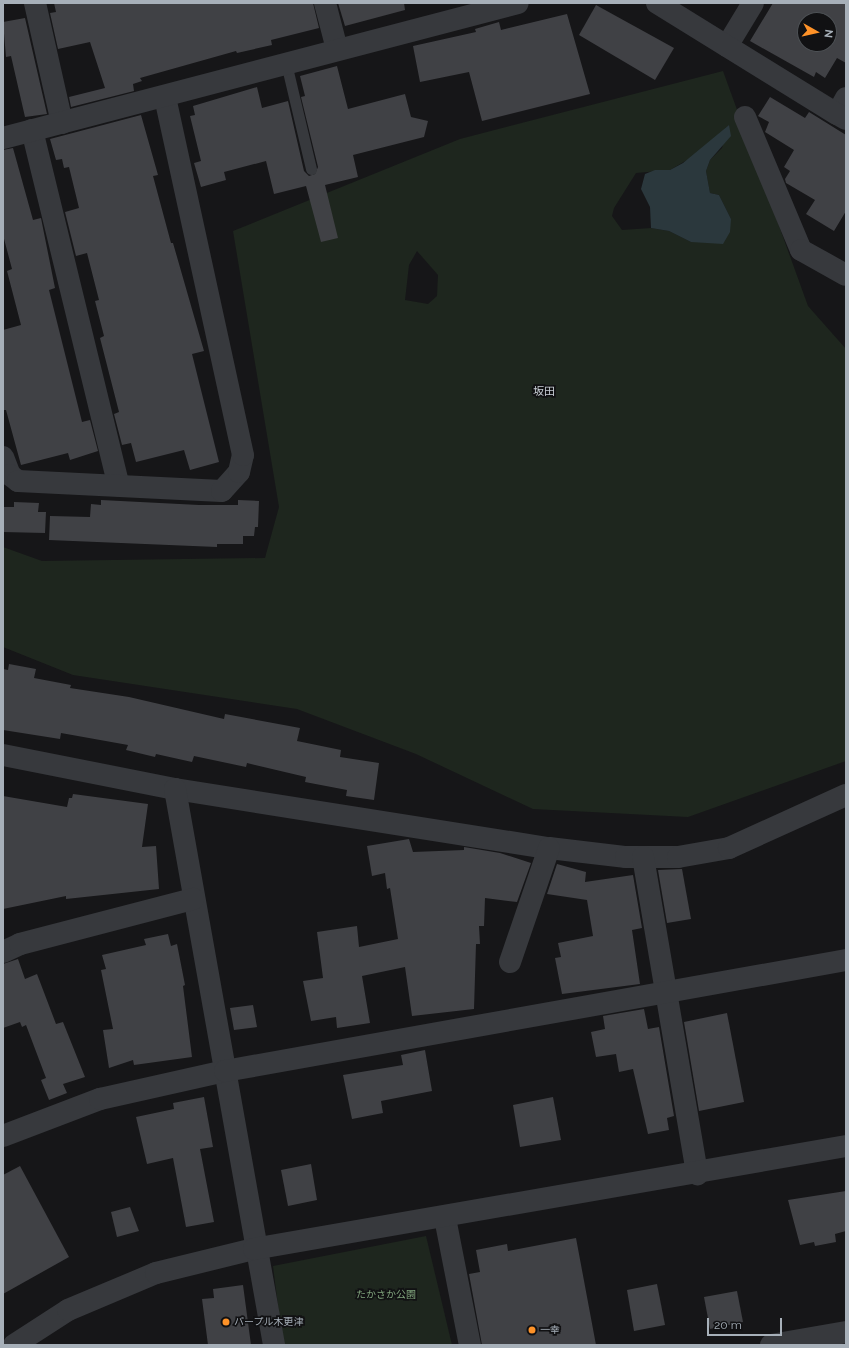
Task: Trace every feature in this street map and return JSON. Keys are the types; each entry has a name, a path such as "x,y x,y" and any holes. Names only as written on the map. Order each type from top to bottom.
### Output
{"street":[{"path":"34,3 62,123"},
{"path":"325,3 337,49"},
{"path":"3,138 337,49 518,3"},
{"path":"657,3 727,46 843,110"},
{"path":"727,46 753,3"},
{"path":"3,457 10,475 18,481 222,491 239,472 243,455 165,96"},
{"path":"745,117 801,250 846,275"},
{"path":"32,130 119,486"},
{"path":"3,755 175,789 549,848 643,857 678,857 729,848 846,795"},
{"path":"175,789 193,899 225,1071 254,1249 274,1345"},
{"path":"510,962 549,848"},
{"path":"643,857 697,1174"},
{"path":"3,952 20,944 193,899"},
{"path":"3,1136 100,1099 225,1071 846,960"},
{"path":"14,1345 68,1310 156,1273 254,1249 445,1218 697,1174 846,1146"},
{"path":"445,1218 470,1345"},
{"path":"771,1345 815,1341 846,1332"}],"lane":[{"path":"286,63 311,168"}],"green space":[{"path":"723,71 808,306 846,349 846,761 688,817 533,809 416,754 297,709 73,675 3,647 3,547 42,561 265,558 279,507 233,231 460,139","holes":["729,125 722,148 710,160 706,171 710,193 719,195 731,219 691,242 669,231 651,228 622,230 612,216 614,208 636,173 670,170 697,154","417,251 438,275 437,296 428,304 405,300 409,265"]},
{"name":"たかさか公園","path":"426,1236 452,1345 283,1345 273,1266"}],"shaded area":[{"path":"729,125 731,136 710,160 706,171 710,193 719,195 731,219 730,232 723,244 691,242 669,231 651,228 650,207 641,189 645,174 655,170 670,170 683,163"}],"building":[{"path":"54,3 313,3 319,28 271,40 272,45 237,53 236,51 140,78 142,81 133,84 134,91 71,107 69,97 105,88 90,42 58,49 50,13 56,12"},
{"path":"338,3 404,3 405,10 345,26"},
{"path":"773,3 846,3 846,63 837,58 825,78 816,72 814,77 750,41"},
{"path":"596,5 674,48 655,80 579,35"},
{"path":"567,14 590,94 482,121 469,72 420,82 413,46 476,32 475,29 499,22 501,30"},
{"path":"25,18 47,114 25,117 11,56 6,57 3,22"},
{"path":"337,66 348,109 405,94 411,117 428,121 424,137 353,155 358,177 325,185 338,238 321,242 306,186 274,194 266,161 224,172 226,180 201,187 194,163 201,161 190,116 195,115 193,106 257,87 262,108 288,101 304,171 309,176 315,174 318,167 301,97 305,96 300,76"},
{"path":"770,97 805,118 809,112 846,135 846,211 834,231 806,214 815,200 786,183 785,179 790,171 784,167 794,150 765,132 769,122 758,116"},
{"path":"141,115 158,175 153,176 171,243 173,243 204,351 192,354 219,462 190,470 184,450 136,462 131,443 122,445 114,414 119,412 100,338 104,336 95,301 99,300 87,253 76,256 65,212 79,208 69,167 64,168 62,159 56,160 50,139"},
{"path":"13,148 33,220 41,218 55,288 49,290 82,422 90,420 98,451 70,460 68,453 21,465 6,410 3,410 3,330 21,325 7,271 12,269 3,235 3,150"},
{"path":"101,500 199,505 238,505 238,500 259,501 258,527 255,527 254,536 243,536 243,544 217,544 217,547 49,540 50,516 90,517 91,504 101,505"},
{"path":"14,502 39,503 38,512 46,512 45,533 3,532 3,507 14,507"},
{"path":"9,664 36,669 34,678 71,685 70,688 129,697 224,719 225,714 300,728 297,741 341,750 340,757 379,763 374,800 346,796 347,790 305,782 306,777 247,763 246,767 194,756 192,762 156,754 155,757 126,750 128,745 61,733 60,739 3,730 3,669 8,670"},
{"path":"73,794 148,804 142,847 156,846 159,889 66,899 66,896 3,909 3,796 67,807 69,798 72,798"},
{"path":"409,839 413,852 464,850 464,847 500,853 531,863 517,902 485,898 484,926 479,926 480,944 476,944 474,1009 412,1016 405,967 362,976 370,1023 337,1028 336,1017 311,1021 303,981 323,978 317,932 357,926 359,947 398,939 390,888 387,889 385,873 372,876 367,846"},
{"path":"557,864 586,872 585,882 633,875 642,928 632,930 640,984 562,994 555,958 561,957 558,943 593,936 587,900 547,894"},
{"path":"682,869 691,919 667,923 658,870"},
{"path":"168,934 171,946 177,944 185,985 183,986 192,1057 134,1065 133,1060 109,1068 103,1030 113,1029 101,970 106,969 102,955 146,945 144,939"},
{"path":"18,959 25,979 37,974 56,1024 63,1022 85,1077 63,1084 67,1093 49,1100 41,1080 46,1078 26,1025 22,1027 20,1022 3,1028 3,964"},
{"path":"253,1005 257,1027 234,1030 230,1008"},
{"path":"644,1009 648,1029 659,1027 674,1116 667,1118 669,1130 648,1134 633,1069 619,1072 616,1054 596,1057 591,1032 605,1029 603,1016"},
{"path":"727,1013 744,1102 699,1111 684,1022"},
{"path":"425,1050 432,1091 381,1101 383,1113 352,1119 343,1075 403,1065 401,1055"},
{"path":"204,1097 213,1147 200,1149 214,1222 186,1227 173,1158 147,1164 136,1117 174,1109 173,1103"},
{"path":"553,1097 561,1140 520,1147 513,1105"},
{"path":"311,1164 317,1200 288,1206 281,1170"},
{"path":"20,1166 69,1257 3,1294 3,1175"},
{"path":"846,1191 846,1231 835,1234 836,1242 815,1246 814,1242 800,1245 788,1200"},
{"path":"130,1207 139,1231 117,1237 111,1212"},
{"path":"576,1238 596,1345 482,1345 469,1274 480,1272 476,1250 507,1244 508,1251"},
{"path":"657,1284 665,1325 634,1331 627,1290"},
{"name":"パープル木更津","path":"243,1285 251,1345 208,1345 202,1299 214,1298 213,1289"},
{"path":"737,1291 743,1322 710,1329 704,1297"}],"place":[{"name":"パープル木更津","path":"226,1322"},
{"name":"一幸","path":"532,1330"}],"district":[{"name":"坂田","path":"544,392"}]}
